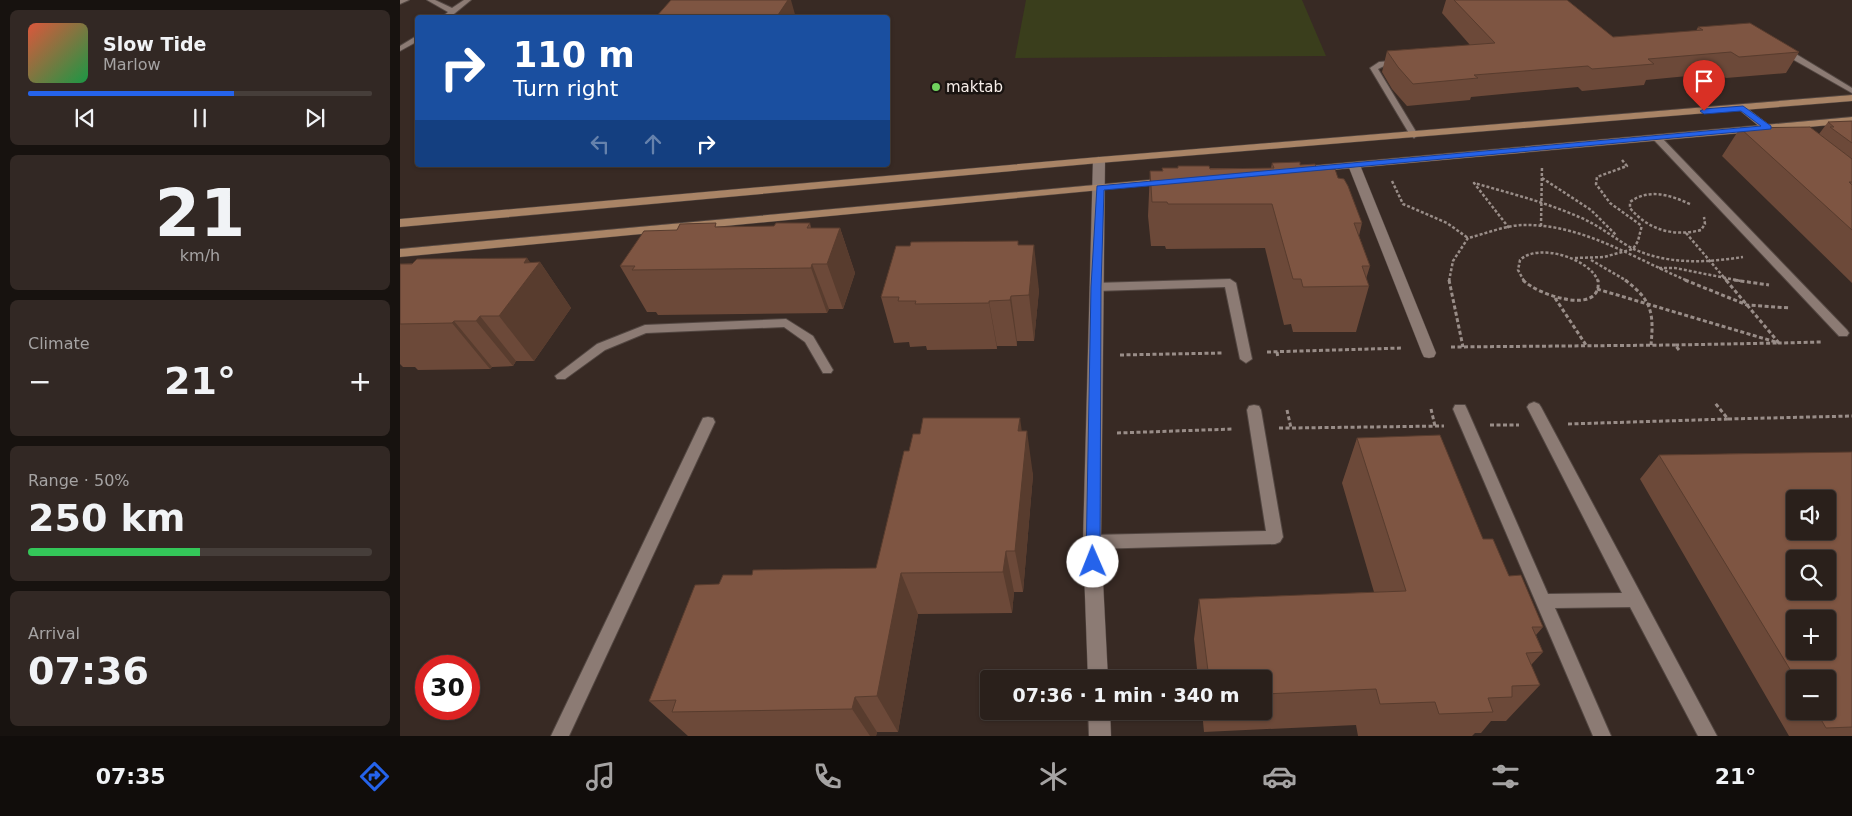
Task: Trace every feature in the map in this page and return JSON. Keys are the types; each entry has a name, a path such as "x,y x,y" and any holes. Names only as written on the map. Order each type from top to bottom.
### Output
{"street":[{"path":"400,223 1099,160 1852,98"},
{"path":"1743,108 1791,147"},
{"path":"1286,171 1356,169 1852,120"},
{"path":"1098,670 1092,542 1096,287 1100,188 1099,160"},
{"path":"1356,169 1428,350"},
{"path":"400,254 1178,181"},
{"path":"1099,720 1100,736"}],"lane":[{"path":"400,2 406,0"},
{"path":"430,0 452,11"},
{"path":"447,15 468,0"},
{"path":"400,49 415,38"},
{"path":"1776,46 1852,91"},
{"path":"1408,62 1382,64 1374,68 1414,135"},
{"path":"1657,138 1843,333"},
{"path":"1096,287 1230,283 1246,359"},
{"path":"561,376 601,348 645,329 786,323 809,339 827,370"},
{"path":"1534,407 1634,600 1708,736"},
{"path":"1460,409 1602,736"},
{"path":"1092,542 1275,538 1254,410"},
{"path":"560,736 708,422"},
{"path":"1543,600 1634,600"}],"path":[{"path":"1621,159 1628,166 1597,177 1596,184 1607,202 1618,212 1642,226"},
{"path":"1541,226 1542,164"},
{"path":"1356,169 1392,180 1403,204 1446,224 1468,238"},
{"path":"1542,178 1602,218 1618,237"},
{"path":"1508,228 1474,183 1542,203 1593,223 1618,237 1634,249 1679,261 1710,262 1757,254 1764,250"},
{"path":"1695,208 1679,199 1666,195 1643,194 1635,197 1630,202 1630,208 1643,222 1668,232 1686,233 1701,230 1705,224 1705,218 1699,211"},
{"path":"1572,258 1591,271 1597,278 1597,289 1589,297 1580,300 1554,298 1542,293 1527,284 1519,272 1518,265 1521,259 1537,252 1554,253 1572,258 1591,260 1634,249 1643,222"},
{"path":"1463,347 1449,281 1453,261 1468,238 1522,225 1541,226 1592,237 1656,268 1747,305 1821,310"},
{"path":"1686,233 1779,343"},
{"path":"1591,260 1626,279 1649,304 1652,329 1651,345"},
{"path":"1656,268 1675,268 1755,284 1798,286"},
{"path":"1597,289 1779,343"},
{"path":"1554,298 1586,346"},
{"path":"1428,350 1463,347 1839,342 1843,333"},
{"path":"1675,345 1679,350"},
{"path":"1277,352 1278,358"},
{"path":"1715,403 1728,419"},
{"path":"1431,409 1435,426"},
{"path":"1287,410 1291,428"},
{"path":"1095,433 1852,416"}],"green space":[{"path":"1026,0 1302,0 1326,56 1015,58"}],"building":[{"path":"671,0 788,0 778,15 658,15"},
{"path":"1454,0 1567,0 1613,37 1703,30 1698,27 1750,23 1799,52 1739,57 1731,52 1648,59 1654,64 1592,69 1588,66 1474,75 1478,78 1413,84 1387,51 1495,43"},
{"path":"1852,121 1852,143 1830,127 1834,127 1828,122"},
{"path":"1810,127 1852,159 1852,182 1849,182 1852,185 1852,230 1740,128"},
{"path":"1300,162 1300,165 1315,164 1317,170 1335,169 1338,178 1344,179 1348,186 1362,223 1354,223 1370,266 1362,266 1369,286 1303,287 1301,279 1293,279 1272,204 1168,204 1167,202 1152,202 1150,171 1163,171 1162,168 1178,168 1178,166 1209,166 1210,169 1274,168 1272,163"},
{"path":"716,223 715,227 810,223 807,228 840,228 827,264 812,264 811,268 632,270 635,266 620,266 644,231 677,230 680,224"},
{"path":"1018,241 1018,245 1034,245 1029,295 1011,296 1010,300 989,301 989,303 915,304 916,301 898,301 899,297 881,297 896,246 910,246 911,242"},
{"path":"527,258 524,263 540,262 499,316 480,316 476,321 454,321 452,323 400,324 400,264 412,264 417,259"},
{"path":"923,418 1020,418 1018,431 1027,431 1015,551 1006,551 1003,572 901,573 877,696 855,697 852,709 672,712 676,700 649,701 695,585 719,584 723,575 752,575 753,570 876,568 904,451 909,451 913,434 920,434"},
{"path":"1440,435 1483,539 1493,539 1509,576 1521,575 1543,627 1532,627 1543,652 1526,653 1540,685 1512,686 1512,697 1488,698 1493,712 1439,714 1435,702 1380,704 1376,689 1272,694 1272,670 1208,670 1199,599 1406,591 1357,438"},
{"path":"1852,452 1852,727 1826,728 1821,720 1836,720 1836,670 1790,670 1659,455"}],"place":[{"name":"maktab","path":"936,87"}],"route":[{"path":"1093,562 1097,364 1096,287 1100,188 1768,128 1743,108 1704,111"}]}
